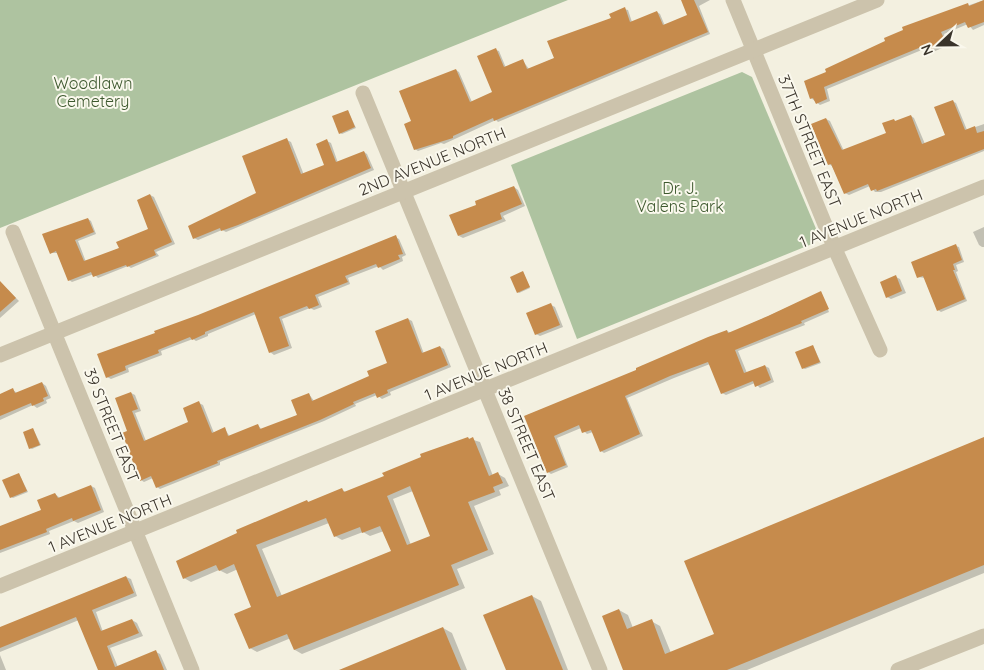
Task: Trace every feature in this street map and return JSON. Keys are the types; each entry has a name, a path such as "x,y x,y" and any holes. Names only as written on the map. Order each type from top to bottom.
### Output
{"street":[{"name":"37TH STREET EAST","path":"733,0 835,249 880,350"},
{"name":"2ND AVENUE NORTH","path":"0,356 877,0"},
{"name":"38 STREET EAST","path":"363,93 600,670"},
{"name":"1 AVENUE NORTH","path":"0,586 984,187"},
{"name":"39 STREET EAST","path":"13,232 56,333 192,670"},
{"path":"898,670 984,636"}],"green space":[{"name":"Woodlawn Cemetery","path":"0,0 568,0 0,228"},
{"name":"Dr. J. Valens Park","path":"742,72 752,77 817,231 817,239 812,244 577,339 511,165"}],"building":[{"path":"681,0 694,0 708,32 494,121 493,118 453,136 453,138 414,150 404,124 411,121 399,91 456,69 470,102 492,92 477,56 496,48 504,67 523,59 527,69 554,58 547,41 611,18 609,14 625,7 630,22 657,11 663,25 687,15"},
{"path":"984,0 984,22 968,28 965,22 941,32 946,43 929,50 926,45 824,87 827,99 816,104 813,98 810,99 804,81 826,72 825,69 885,41 884,38 903,30 902,27 968,3 969,6"},
{"path":"953,100 965,130 975,126 977,133 984,131 984,149 877,191 876,189 871,191 868,184 844,194 831,164 828,165 811,124 826,118 842,150 886,133 882,123 894,119 895,121 911,115 922,144 945,135 934,107"},
{"path":"348,110 355,127 339,134 332,116"},
{"path":"287,138 301,174 324,165 316,144 327,139 336,162 364,151 371,168 238,225 221,231 220,228 193,239 188,226 256,193 242,156"},
{"path":"514,186 522,204 500,213 502,219 458,236 449,215 476,205 475,201"},
{"path":"150,194 172,242 154,250 156,255 127,267 126,265 93,277 91,272 68,281 56,251 50,254 42,234 88,218 94,232 75,240 84,261 119,248 116,242 148,229 137,200"},
{"path":"396,235 403,254 398,255 400,259 378,268 376,264 345,276 348,282 315,295 319,305 309,309 307,306 279,317 289,346 269,353 254,312 205,332 205,334 192,340 190,337 158,350 159,353 125,366 126,370 106,378 97,354 155,333 154,331"},
{"path":"956,244 962,260 953,264 955,270 953,270 965,299 937,311 923,276 917,278 911,262"},
{"path":"523,271 530,287 517,293 510,277"},
{"path":"896,275 902,291 886,298 880,282"},
{"path":"0,281 16,298 0,312"},
{"path":"821,291 829,309 801,321 802,323 735,350 744,373 765,365 771,380 755,387 753,381 721,394 708,362 670,376 625,396 640,434 600,452 591,430 582,433 579,425 554,436 566,465 547,473 524,416 636,370 636,368 708,337 727,330 728,333"},
{"path":"551,303 560,325 535,335 526,313"},
{"path":"408,318 422,353 440,346 448,365 387,390 388,393 377,398 375,393 353,402 354,404 320,420 217,461 218,463 156,488 151,476 140,481 122,433 127,431 115,398 131,392 138,409 132,411 144,441 188,422 183,408 199,401 212,433 225,427 228,436 258,424 260,429 297,415 291,400 309,393 312,401 369,376 367,371 387,363 375,331"},
{"path":"813,345 820,362 802,369 795,352"},
{"path":"42,382 48,396 43,398 44,401 32,406 31,403 0,416 0,394 13,388 15,393"},
{"path":"33,428 40,445 29,449 23,432"},
{"path":"468,437 469,439 473,437 489,476 498,472 503,483 493,487 495,492 468,502 488,550 451,565 459,585 294,650 287,634 249,649 234,614 251,607 234,564 219,571 216,565 183,579 176,561 237,533 236,530 307,500 308,502 342,488 344,492 384,476 382,473 421,457 420,454","holes":["410,486 430,536 407,545 387,496","326,518 334,537 360,527 362,533 380,526 391,551 277,597 256,545"]},
{"path":"984,437 984,565 727,670 623,670 602,616 619,609 627,629 652,619 665,654 714,634 684,561"},
{"path":"19,473 27,491 10,498 2,480"},
{"path":"91,485 101,510 73,521 72,518 46,529 47,532 0,550 0,526 41,510 37,500 55,493 58,498"},
{"path":"126,576 134,593 92,610 101,631 132,619 139,633 107,646 115,667 156,650 164,670 98,670 76,617 0,648 0,627"},
{"path":"532,595 563,670 506,670 483,615"},
{"path":"443,627 461,670 339,670"}]}
